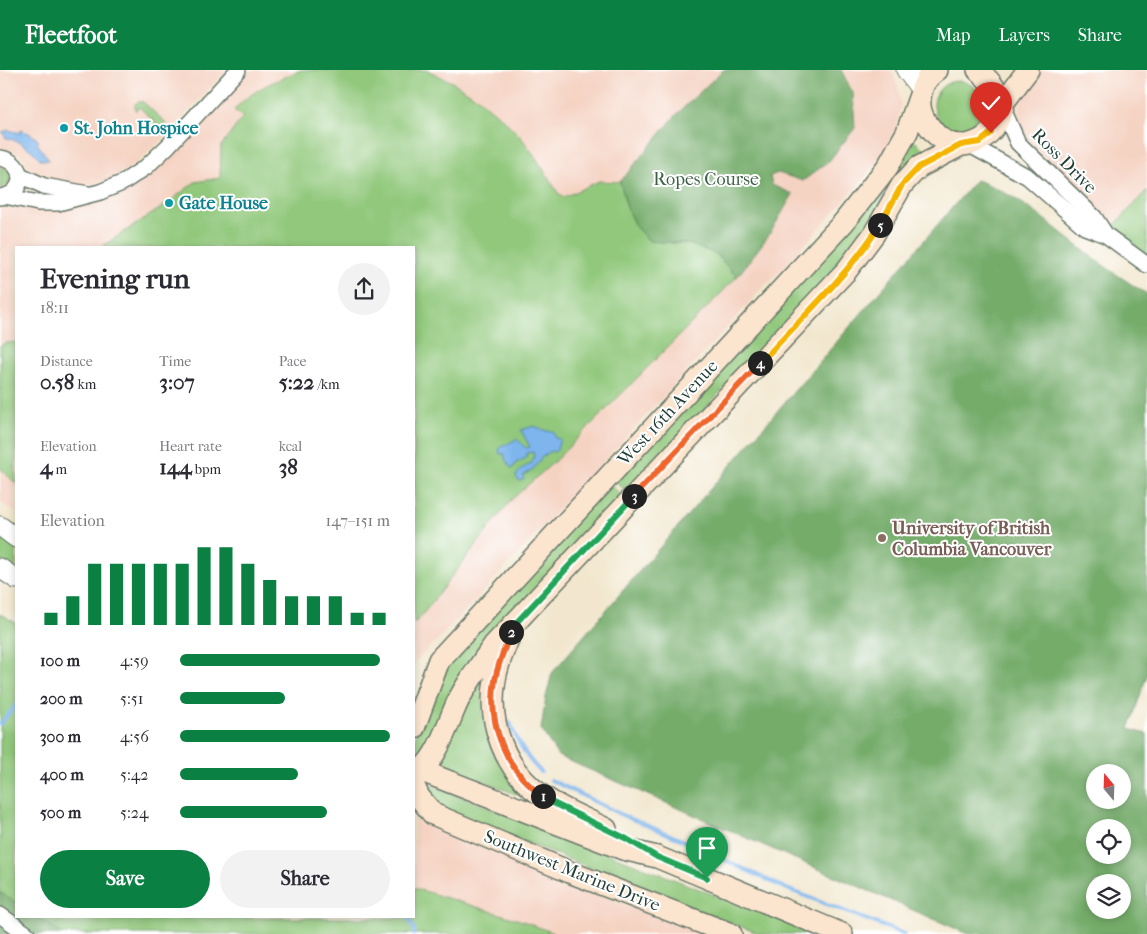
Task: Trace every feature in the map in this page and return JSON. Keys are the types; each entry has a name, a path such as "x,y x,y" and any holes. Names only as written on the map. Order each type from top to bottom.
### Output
{"main road":[{"name":"West 16th Avenue","path":"415,725 439,660 844,222 892,160 906,132 920,93 930,75 937,70"},
{"path":"978,70 992,83 1003,106 1028,70"},
{"path":"920,93 921,112 924,120 934,133 946,141 966,145"},
{"name":"West 16th Avenue","path":"416,775 430,762 460,698 483,660 847,270 874,234 902,185 912,174 919,167 966,145 980,142 991,133 998,121 1003,106"},
{"path":"516,623 502,654 493,692 494,716 497,734 511,762 534,790 547,799 625,838 657,857 842,934"},
{"path":"415,677 439,660"},
{"path":"423,810 416,775 623,849 657,857"},
{"name":"Southwest Marine Drive","path":"423,810 572,873 730,934"}],"street":[{"path":"2,196 38,203 58,204 110,189 122,183 146,167 238,70"},
{"path":"906,70 920,93"},
{"name":"Ross Drive","path":"1003,106 1018,143 1094,217 1106,235"},
{"name":"Ross Drive","path":"966,145 1028,177 1085,227 1106,235 1147,265"},
{"path":"0,158 12,162 17,167 20,175 17,188 12,193 2,196"},
{"path":"20,175 44,186 92,194"},
{"path":"0,526 15,537"},
{"path":"0,568 15,578"},
{"path":"0,915 27,934"}],"shaded area":[{"path":"0,70 227,70 162,140 138,162 106,181 89,186 63,187 34,173 19,154 0,148"},
{"path":"248,70 892,70 898,87 901,105 896,128 879,160 845,200 455,622 415,662 415,246 15,246 15,512 0,502 0,207 7,204 79,205 105,199 119,193 161,163"},
{"path":"1039,70 1147,70 1147,190 1114,226 1038,156 1025,139 1019,120 1020,103 1023,94"},
{"path":"415,819 668,922 709,934 64,934 415,918"}],"green space":[{"path":"301,70 427,70 454,83 479,99 504,120 521,137 558,193 564,197 599,181 620,182 628,211 635,226 649,241 689,244 716,254 737,277 556,460 511,500 415,622 415,246 104,245 161,208 195,182 220,178 221,146 243,117 234,110 256,91"},
{"name":"Ropes Course","path":"723,70 841,70 853,93 855,128 829,161 803,181 778,173 770,176 772,185 793,194 769,235 737,277 716,254 689,244 649,241 635,226 628,211 620,182 677,114"},
{"path":"953,81 963,81 972,85 978,91 982,105 978,119 972,125 963,129 953,129 944,125 938,119 934,110 934,100 938,91 944,85"},
{"path":"143,102 166,123 159,131 154,126 156,123 139,107 136,111 135,104"},
{"path":"914,140 925,151 906,165 892,183 867,228 846,256 627,493 614,479"},
{"path":"0,167 6,169 10,175 9,183 0,188"},
{"name":"University of British Columbia Vancouver","path":"976,180 1017,200 1086,253 1147,294 1147,675 1129,729 1147,734 1147,934 968,934 558,756 541,729 552,673"},
{"path":"1147,190 1147,257 1114,226"},
{"path":"15,342 15,483 0,468 0,346 5,343"},
{"path":"609,483 623,497 422,756 415,752 415,739 424,712 438,683 461,647"},
{"path":"0,536 15,546 15,570 0,560"},
{"path":"0,614 15,622 15,918 415,918 415,888 523,921 556,934 0,934"},
{"path":"483,678 483,712 489,742 503,769 525,795 515,794 435,761"},
{"path":"419,780 815,934 760,934 456,815 434,804"},
{"path":"0,892 15,902 15,918 39,918 64,934 0,934"}],"water":[{"path":"9,130 20,133 21,130 31,134 39,141 37,143 49,160 41,160 25,146 17,141 6,138 2,132"},
{"path":"534,426 546,431 553,431 555,438 560,439 557,450 551,451 542,457 534,468 523,476 524,479 519,481 516,477 522,469 532,463 533,452 527,453 526,458 516,463 512,469 505,459 505,454 500,454 499,451 501,447 517,439 526,448 530,447 521,430"}],"waterway":[{"path":"0,724 15,706"},
{"path":"510,723 523,749 541,772"},
{"path":"551,780 622,815 680,839 787,889 904,934"},
{"path":"408,918 414,929 414,934"}],"place":[{"name":"St. John Hospice","path":"64,128"},
{"name":"Gate House","path":"169,203"},
{"name":"University of British Columbia Vancouver","path":"882,538"}],"route":[{"path":"707,878 657,857 625,838 553,803 534,790 525,781 505,753 497,734 493,692 502,654 516,623 847,270 874,234 902,185 912,174 926,163 961,145 980,142 991,133"}]}
